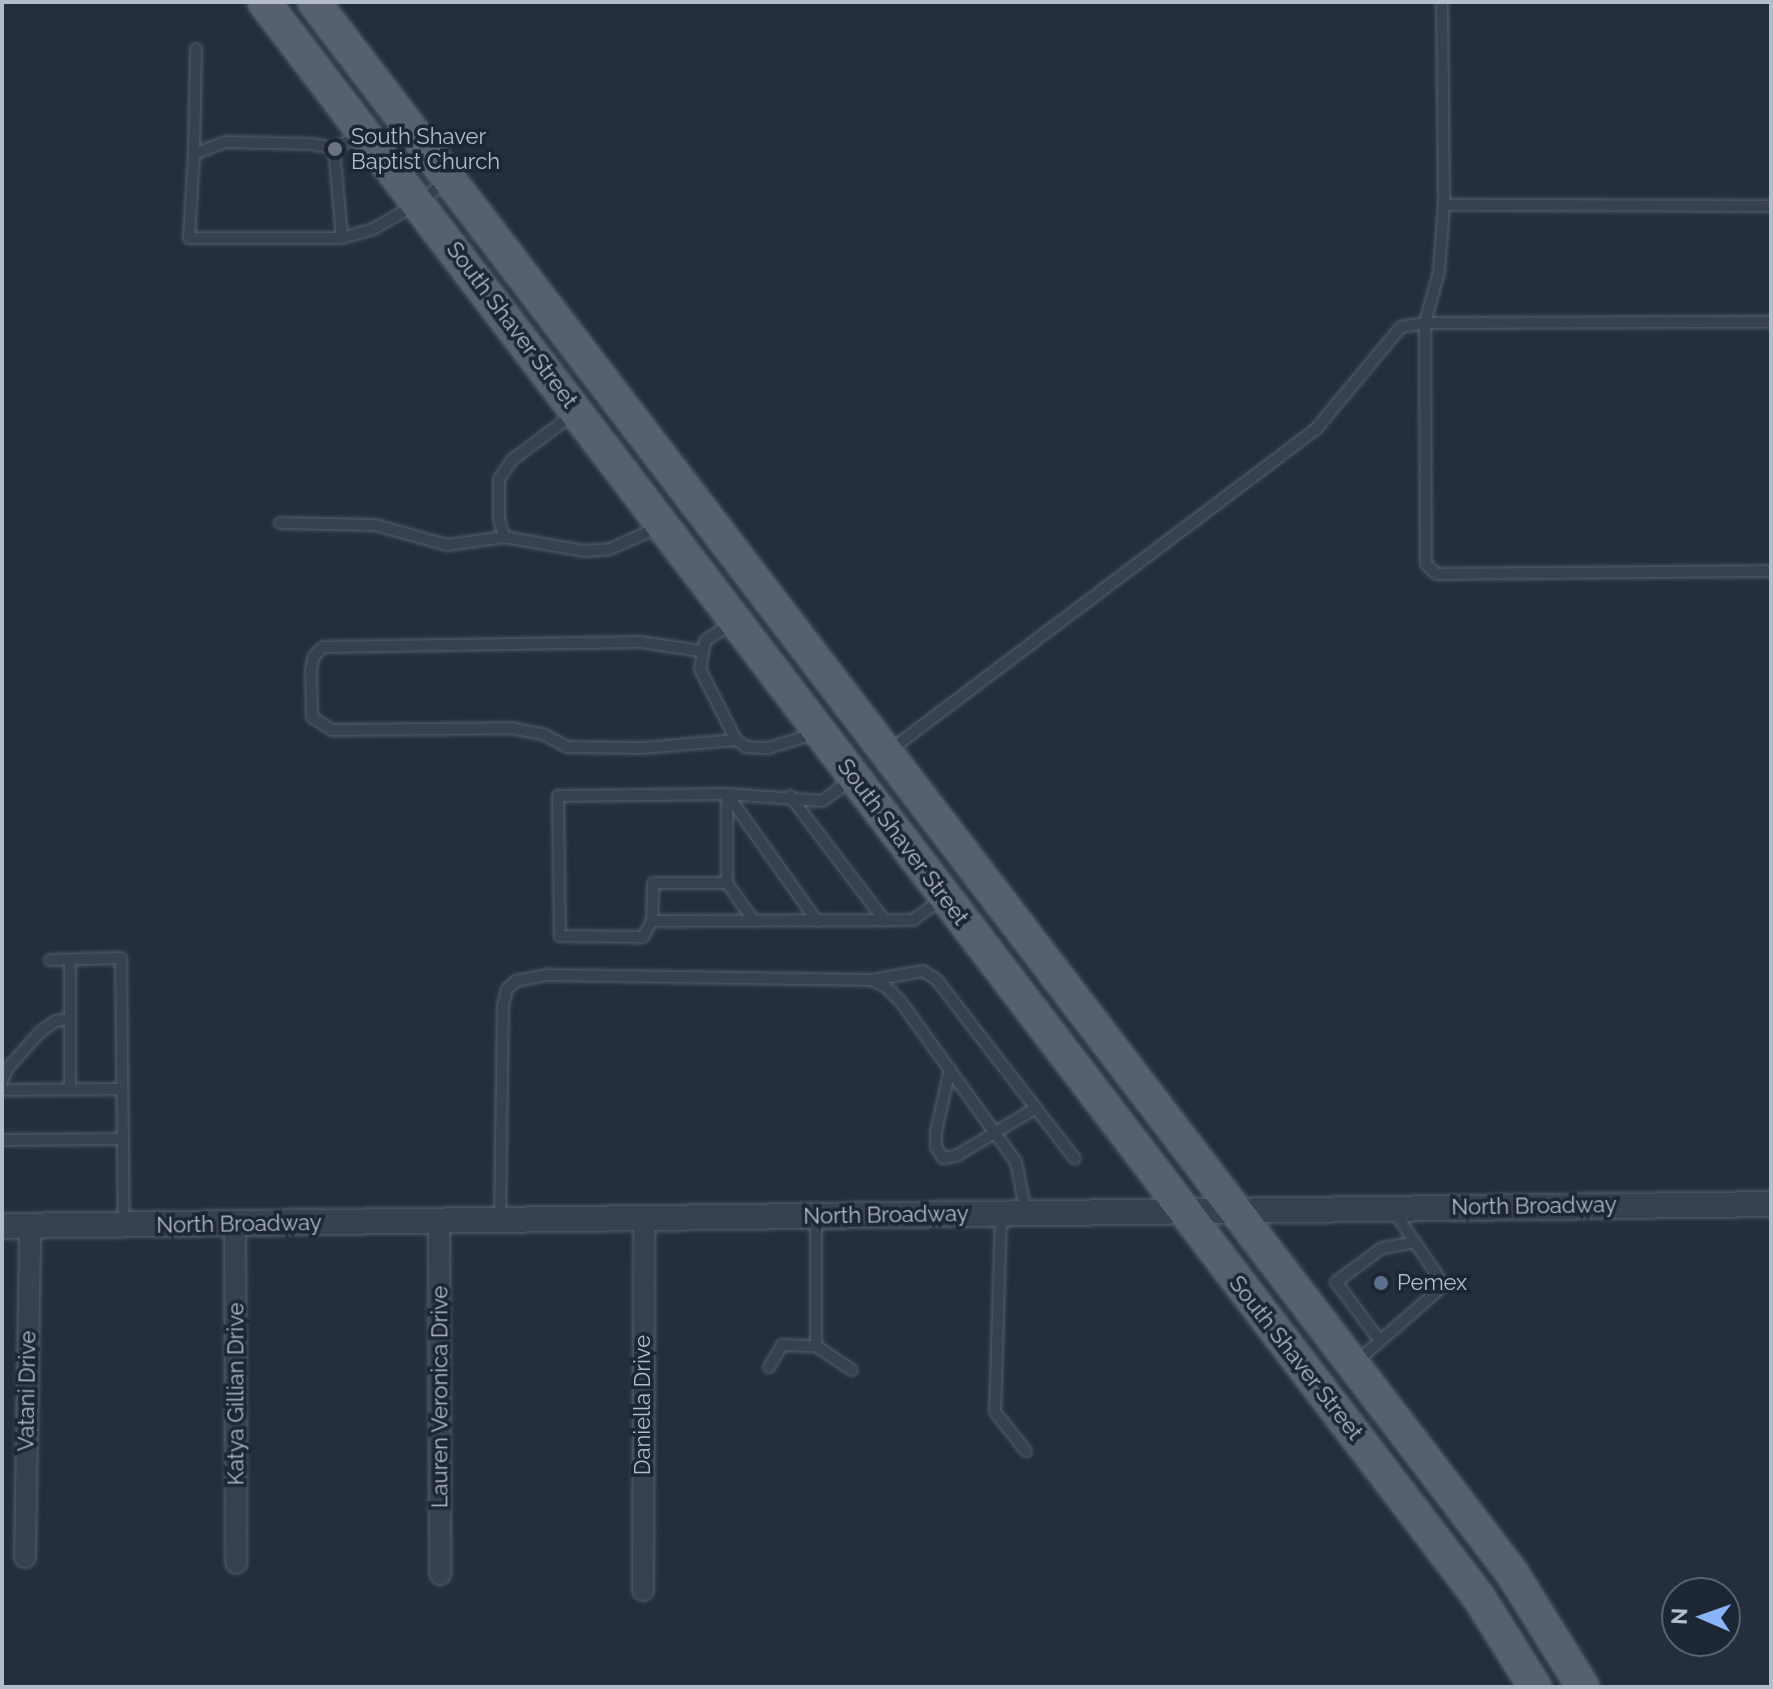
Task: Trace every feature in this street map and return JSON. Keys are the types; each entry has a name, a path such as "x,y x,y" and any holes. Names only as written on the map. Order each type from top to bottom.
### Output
{"main road":[{"name":"South Shaver Street","path":"264,2 1478,1596 1535,1687"},
{"name":"South Shaver Street","path":"314,2 1442,1480 1512,1573 1583,1687"},
{"path":"577,411 609,390"},
{"path":"735,621 769,596"},
{"path":"854,778 887,752"},
{"path":"1408,1504 1442,1480"}],"street":[{"name":"North Broadway","path":"2,1226 1771,1204"},
{"name":"Daniella Drive","path":"643,1590 644,1219"},
{"name":"Lauren Veronica Drive","path":"439,1221 440,1574"},
{"name":"Katya Gillian Drive","path":"235,1225 236,1563"},
{"name":"Vatani Drive","path":"25,1557 30,1226"}],"lane":[{"path":"1442,2 1444,205 1439,272 1425,323 1426,564 1436,574 1771,571"},
{"path":"196,49 189,238 342,238 373,229 419,203 448,180"},
{"path":"194,154 225,142 311,144 334,148 366,133"},
{"path":"334,148 342,238"},
{"path":"1444,205 1771,206"},
{"path":"887,752 1316,429 1401,327 1425,323 1771,322"},
{"path":"504,537 499,519 499,479 512,460 577,411"},
{"path":"280,523 375,525 447,545 504,537 584,551 610,549 663,525"},
{"path":"735,621 705,641 700,669 736,740 746,747 768,748 820,732"},
{"path":"701,651 641,642 323,647 314,656 311,669 312,717 332,730 511,728 543,734 576,747 679,747 736,740"},
{"path":"727,883 653,883 652,921 643,937 560,936 558,796 727,794 790,796 822,801 854,778"},
{"path":"727,794 727,883 754,921"},
{"path":"727,794 817,921"},
{"path":"790,796 885,921"},
{"path":"652,921 913,920 945,897"},
{"path":"50,960 121,958 124,1225"},
{"path":"70,960 70,1089"},
{"path":"500,1221 503,1006 507,989 516,981 548,975 872,980 923,971 936,979 1075,1159"},
{"path":"872,980 886,987 901,1002 1016,1162 1026,1214"},
{"path":"2,1081 7,1069 41,1031 56,1021 70,1018"},
{"path":"950,1069 936,1132 939,1155 948,1159 956,1156 1036,1108"},
{"path":"2,1090 122,1089"},
{"path":"2,1140 123,1139"},
{"path":"1354,1364 1444,1285 1392,1209"},
{"path":"1001,1214 995,1412 1026,1451"},
{"path":"816,1216 816,1346"},
{"path":"1380,1341 1336,1282 1382,1248 1415,1242"},
{"path":"769,1367 782,1345 816,1346 852,1370"}],"place":[{"name":"South Shaver Baptist Church","path":"335,149"},
{"name":"Pemex","path":"1381,1283"}]}
